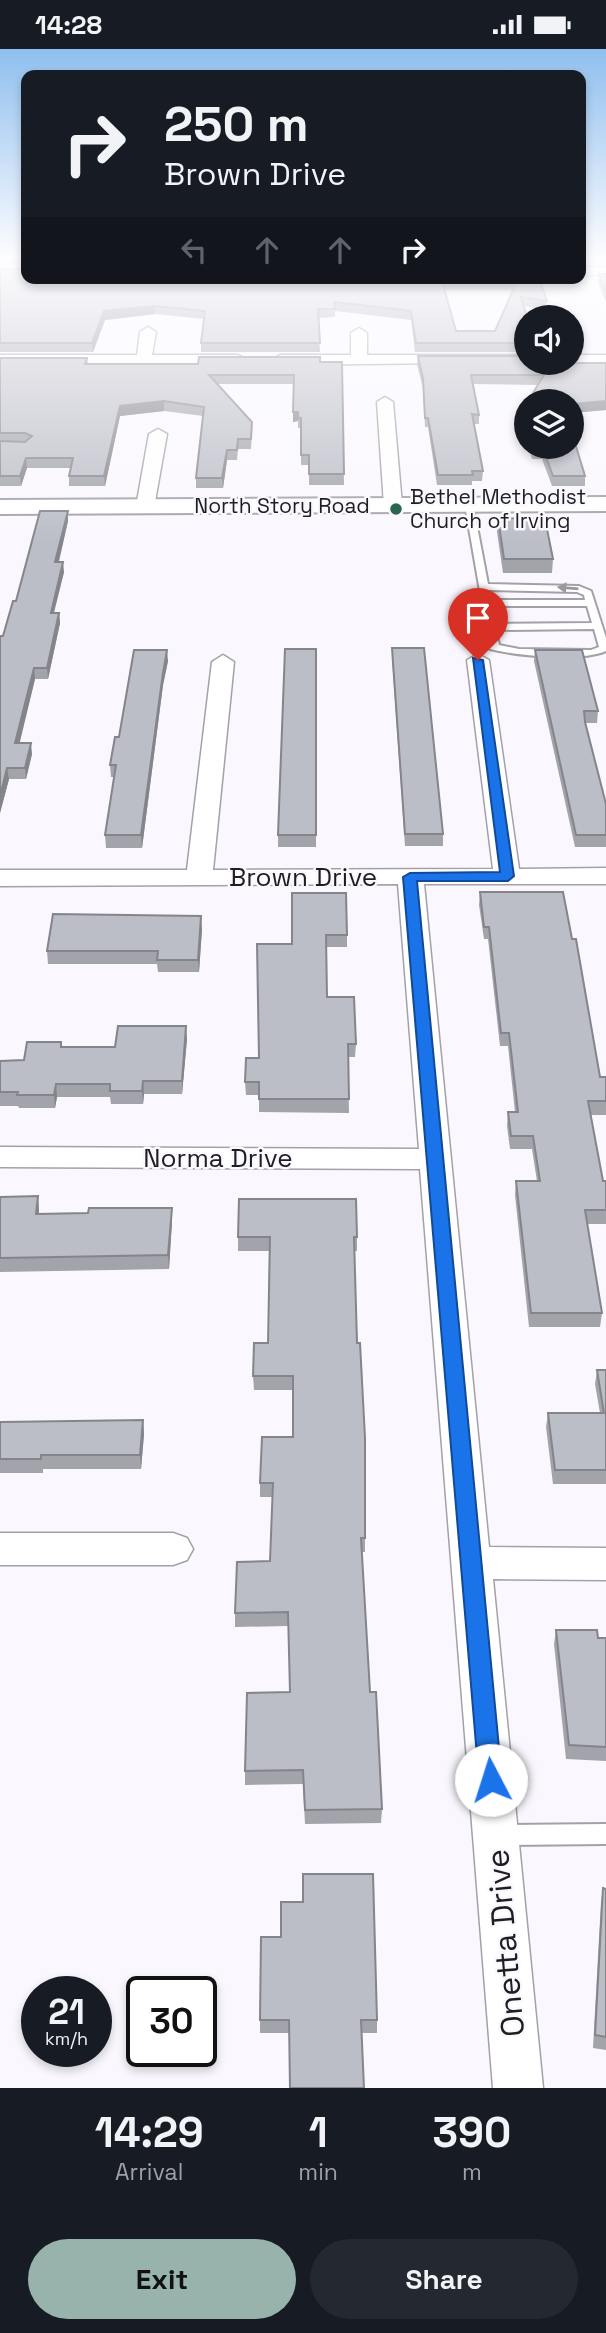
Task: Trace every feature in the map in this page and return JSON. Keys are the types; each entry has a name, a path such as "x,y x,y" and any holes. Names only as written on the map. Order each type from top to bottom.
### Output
{"main road":[{"name":"North Story Road","path":"0,507 606,504"}],"street":[{"path":"144,360 145,354"},
{"path":"359,354 359,360"},
{"path":"584,357 606,360"},
{"path":"0,360 514,360"},
{"path":"385,402 393,505"},
{"path":"145,507 158,434"},
{"path":"478,660 508,876"},
{"path":"199,877 223,662"},
{"name":"Brown Drive","path":"0,878 606,876"},
{"name":"Onetta Drive","path":"410,877 518,2088"},
{"name":"Norma Drive","path":"0,1157 435,1159"},
{"path":"0,1549 173,1549"},
{"path":"472,1563 606,1564"}],"lane":[{"path":"468,505 494,646 507,651 593,653 604,648 588,593 579,589 484,587"},
{"path":"487,603 591,603"},
{"path":"491,627 598,627"},
{"path":"495,1835 606,1834"}],"building":[{"path":"418,356 514,356 514,375 471,375 479,415 472,414 483,471 472,471 473,475 438,475 428,418 425,418 423,379"},
{"path":"199,357 320,357 320,362 342,362 344,474 309,474 309,455 301,455 301,418 298,418 298,412 293,412 294,375 209,375 252,422 251,439 238,439 237,450 227,450 222,478 196,478 204,407 164,401 120,406 104,476 69,476 73,458 26,458 20,476 0,476 0,441 25,442 32,436 25,433 0,433 0,358 87,358 85,364 198,364"},
{"path":"584,363 606,363 606,401 584,403 584,389 536,389 544,375 584,375"},
{"path":"547,459 580,459 585,476 553,476"},
{"path":"40,511 68,511 55,562 63,562 51,613 59,613 47,668 34,668 15,743 31,743 25,768 7,768 0,796 0,636 3,636 13,601 16,601"},
{"path":"498,518 545,519 553,559 504,559"},
{"path":"392,648 424,648 443,834 405,834"},
{"path":"285,649 316,649 316,835 278,835"},
{"path":"134,650 167,650 141,835 105,835 116,765 110,765 115,737 119,737"},
{"path":"535,650 582,650 598,711 584,711 606,804 606,835 576,835"},
{"path":"480,892 563,892 572,939 576,939 600,1077 606,1077 606,1101 588,1101 603,1181 606,1181 606,1210 585,1210 602,1313 531,1313 516,1181 540,1181 533,1136 511,1136 508,1112 518,1112 509,1033 501,1033 489,927 484,927"},
{"path":"292,893 346,893 347,935 326,935 327,997 354,997 356,1044 348,1044 349,1099 259,1099 259,1082 245,1082 246,1058 259,1058 257,944 292,944"},
{"path":"53,914 201,916 198,960 157,960 158,951 47,951"},
{"path":"118,1026 186,1026 182,1081 143,1081 142,1091 110,1091 110,1084 56,1084 54,1095 0,1092 0,1061 24,1060 27,1042 61,1042 61,1047 115,1047"},
{"path":"38,1196 36,1214 88,1213 89,1208 172,1208 168,1255 0,1258 0,1197"},
{"path":"239,1199 356,1199 357,1237 354,1237 357,1343 360,1343 365,1438 365,1538 361,1538 370,1692 376,1692 382,1809 305,1810 303,1770 245,1771 247,1693 290,1692 288,1612 235,1613 237,1562 270,1561 273,1483 260,1483 262,1437 293,1437 293,1376 253,1376 254,1343 268,1343 270,1237 238,1237"},
{"path":"597,1370 606,1370 606,1470 555,1470 548,1413 604,1413"},
{"path":"143,1420 140,1455 41,1455 41,1459 0,1459 0,1422"},
{"path":"556,1630 597,1630 598,1638 606,1638 606,1747 569,1745"},
{"path":"303,1874 373,1874 377,2020 361,2020 364,2088 290,2088 289,2020 260,2020 261,1937 281,1937 281,1902 303,1902"},
{"path":"603,1888 606,1889 606,2037 595,2035"}],"place":[{"name":"Bethel Methodist Church of Irving","path":"396,509"}],"route":[{"path":"478,660 508,876 410,877 491,1780"}]}
